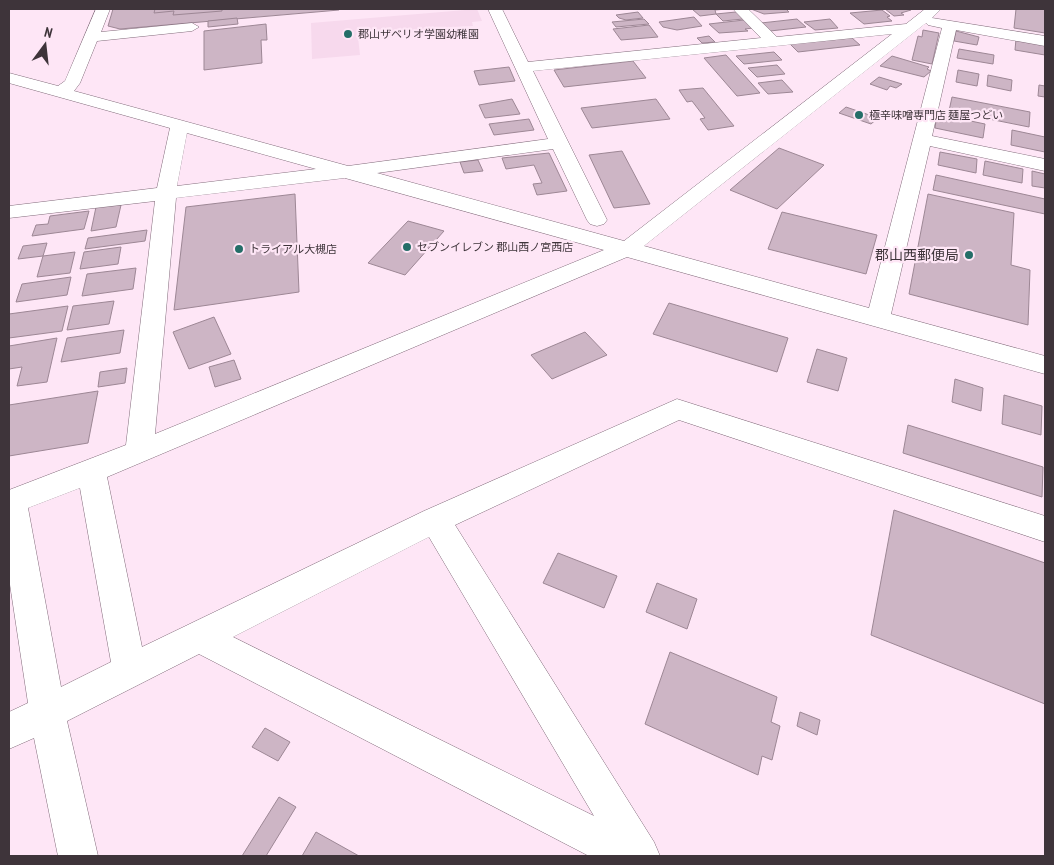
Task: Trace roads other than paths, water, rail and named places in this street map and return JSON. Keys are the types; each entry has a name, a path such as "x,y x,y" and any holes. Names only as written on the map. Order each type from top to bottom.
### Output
{"street":[{"path":"61,93 72,83 103,9"},
{"path":"496,9 559,143 598,220"},
{"path":"740,9 774,42"},
{"path":"523,67 774,42 928,20 1045,41"},
{"path":"878,318 922,139 928,20"},
{"path":"78,856 47,711 10,502 139,452 628,249 928,20"},
{"path":"92,37 192,27"},
{"path":"9,78 1045,365"},
{"path":"139,452 166,193 180,126"},
{"path":"922,139 1045,165"},
{"path":"9,212 344,172 559,143"},
{"path":"9,731 435,520 677,410 1045,529"},
{"path":"91,471 130,670"},
{"path":"435,520 640,856"},
{"path":"198,637 631,856"}],"place":[{"name":"郡山ザベリオ学園幼稚園","path":"348,34"},
{"name":"極辛味噌専門店 麺屋つどい","path":"859,115"},
{"name":"セブンイレブン 郡山西ノ宮西店","path":"407,247"},
{"name":"トライアル大槻店","path":"239,249"},
{"name":"郡山西郵便局","path":"969,255"}]}
